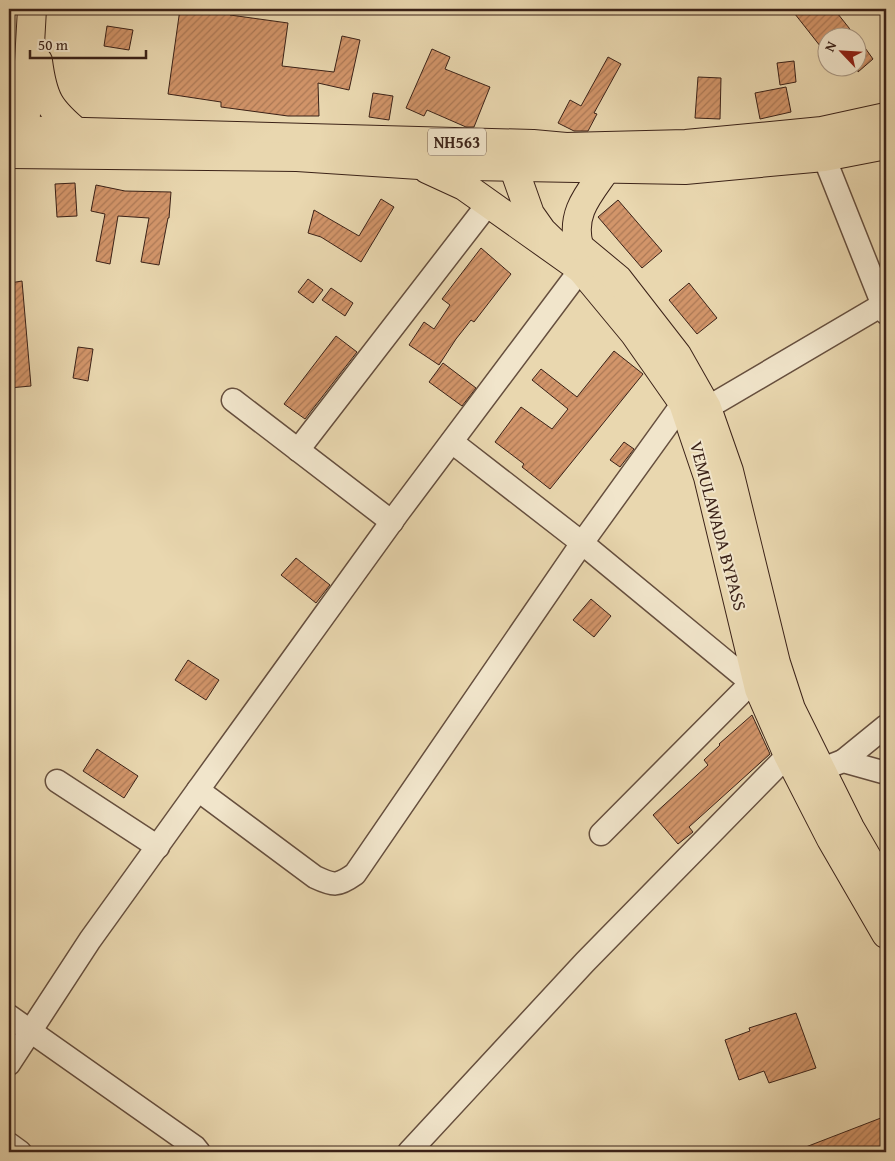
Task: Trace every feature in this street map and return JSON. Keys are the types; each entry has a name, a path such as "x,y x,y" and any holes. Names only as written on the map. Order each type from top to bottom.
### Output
{"main road":[{"path":"32,12 40,78 47,102 56,114 78,134"},
{"path":"17,143 32,12"},
{"name":"NH563","path":"17,143 419,165 522,155 566,147 686,144 822,131 874,120"},
{"name":"NH563","path":"17,143 78,134 522,155 607,168 685,170 879,151"},
{"name":"VEMULAWADA BYPASS","path":"522,155 531,188 540,209 562,234 634,333 695,406 729,471 776,663 791,709 832,765 886,890"},
{"path":"419,165 464,186 488,204 580,258"},
{"path":"580,258 575,232 576,223 586,198 607,168"},
{"name":"VEMULAWADA BYPASS","path":"695,406 708,478 755,686 831,839 886,934"}],"street":[{"path":"874,120 886,109"},
{"path":"198,790 315,877 331,884 342,883 355,874 582,543 695,406 884,309 824,157"},
{"path":"298,450 488,204"},
{"path":"9,1064 90,940 452,442 580,258"},
{"path":"233,400 392,522"},
{"path":"452,442 582,543 755,686 601,834"},
{"path":"832,765 886,726"},
{"path":"409,1152 585,962 788,755"},
{"path":"832,765 886,773"},
{"path":"57,781 158,846"},
{"path":"9,1016 195,1147 199,1152"},
{"path":"9,1144 20,1152"}],"building":[{"path":"180,9 230,9 230,15 288,23 282,66 334,72 342,36 360,40 349,90 318,83 319,116 288,116 221,107 221,102 168,94"},
{"path":"791,9 834,9 849,28 818,28 818,43"},
{"path":"107,26 133,30 129,50 104,46"},
{"path":"432,49 450,57 445,69 490,87 474,127 466,127 427,110 424,116 406,108"},
{"path":"868,52 873,59 868,63"},
{"path":"608,57 621,64 594,113 597,114 588,131 574,131 558,123 570,100 581,106"},
{"path":"794,61 796,82 780,85 777,63"},
{"path":"698,77 721,78 720,119 695,118"},
{"path":"786,87 791,112 760,119 755,93"},
{"path":"373,93 393,96 389,120 369,117"},
{"path":"75,183 77,216 57,217 55,184"},
{"path":"96,185 125,191 171,192 169,218 159,265 141,262 149,218 118,216 110,264 96,261 105,214 91,211"},
{"path":"381,199 394,207 361,262 321,237 308,233 314,210 359,236"},
{"path":"618,200 662,251 642,268 598,217"},
{"path":"481,248 511,274 474,322 471,320 439,365 409,345 424,322 434,329 450,305 442,299"},
{"path":"308,279 323,290 313,303 298,292"},
{"path":"22,281 31,386 9,388 9,309 13,308 10,283"},
{"path":"689,283 717,318 697,334 669,300"},
{"path":"331,288 353,303 345,316 322,300"},
{"path":"336,336 357,352 305,419 284,404"},
{"path":"78,347 93,349 88,381 73,378"},
{"path":"614,351 643,374 550,489 522,467 524,464 495,442 521,407 552,429 568,409 532,380 541,369 577,397"},
{"path":"443,363 476,388 462,406 429,382"},
{"path":"624,442 634,449 620,467 610,460"},
{"path":"296,558 330,585 316,603 281,575"},
{"path":"591,599 611,616 594,637 573,620"},
{"path":"188,660 219,680 206,700 175,680"},
{"path":"752,715 770,754 689,827 693,832 678,844 653,815 708,765 704,760"},
{"path":"97,749 138,776 124,798 83,771"},
{"path":"796,1013 816,1068 769,1083 764,1071 739,1080 725,1040 750,1031 749,1028"},
{"path":"886,1116 886,1152 798,1152 798,1150"}]}
